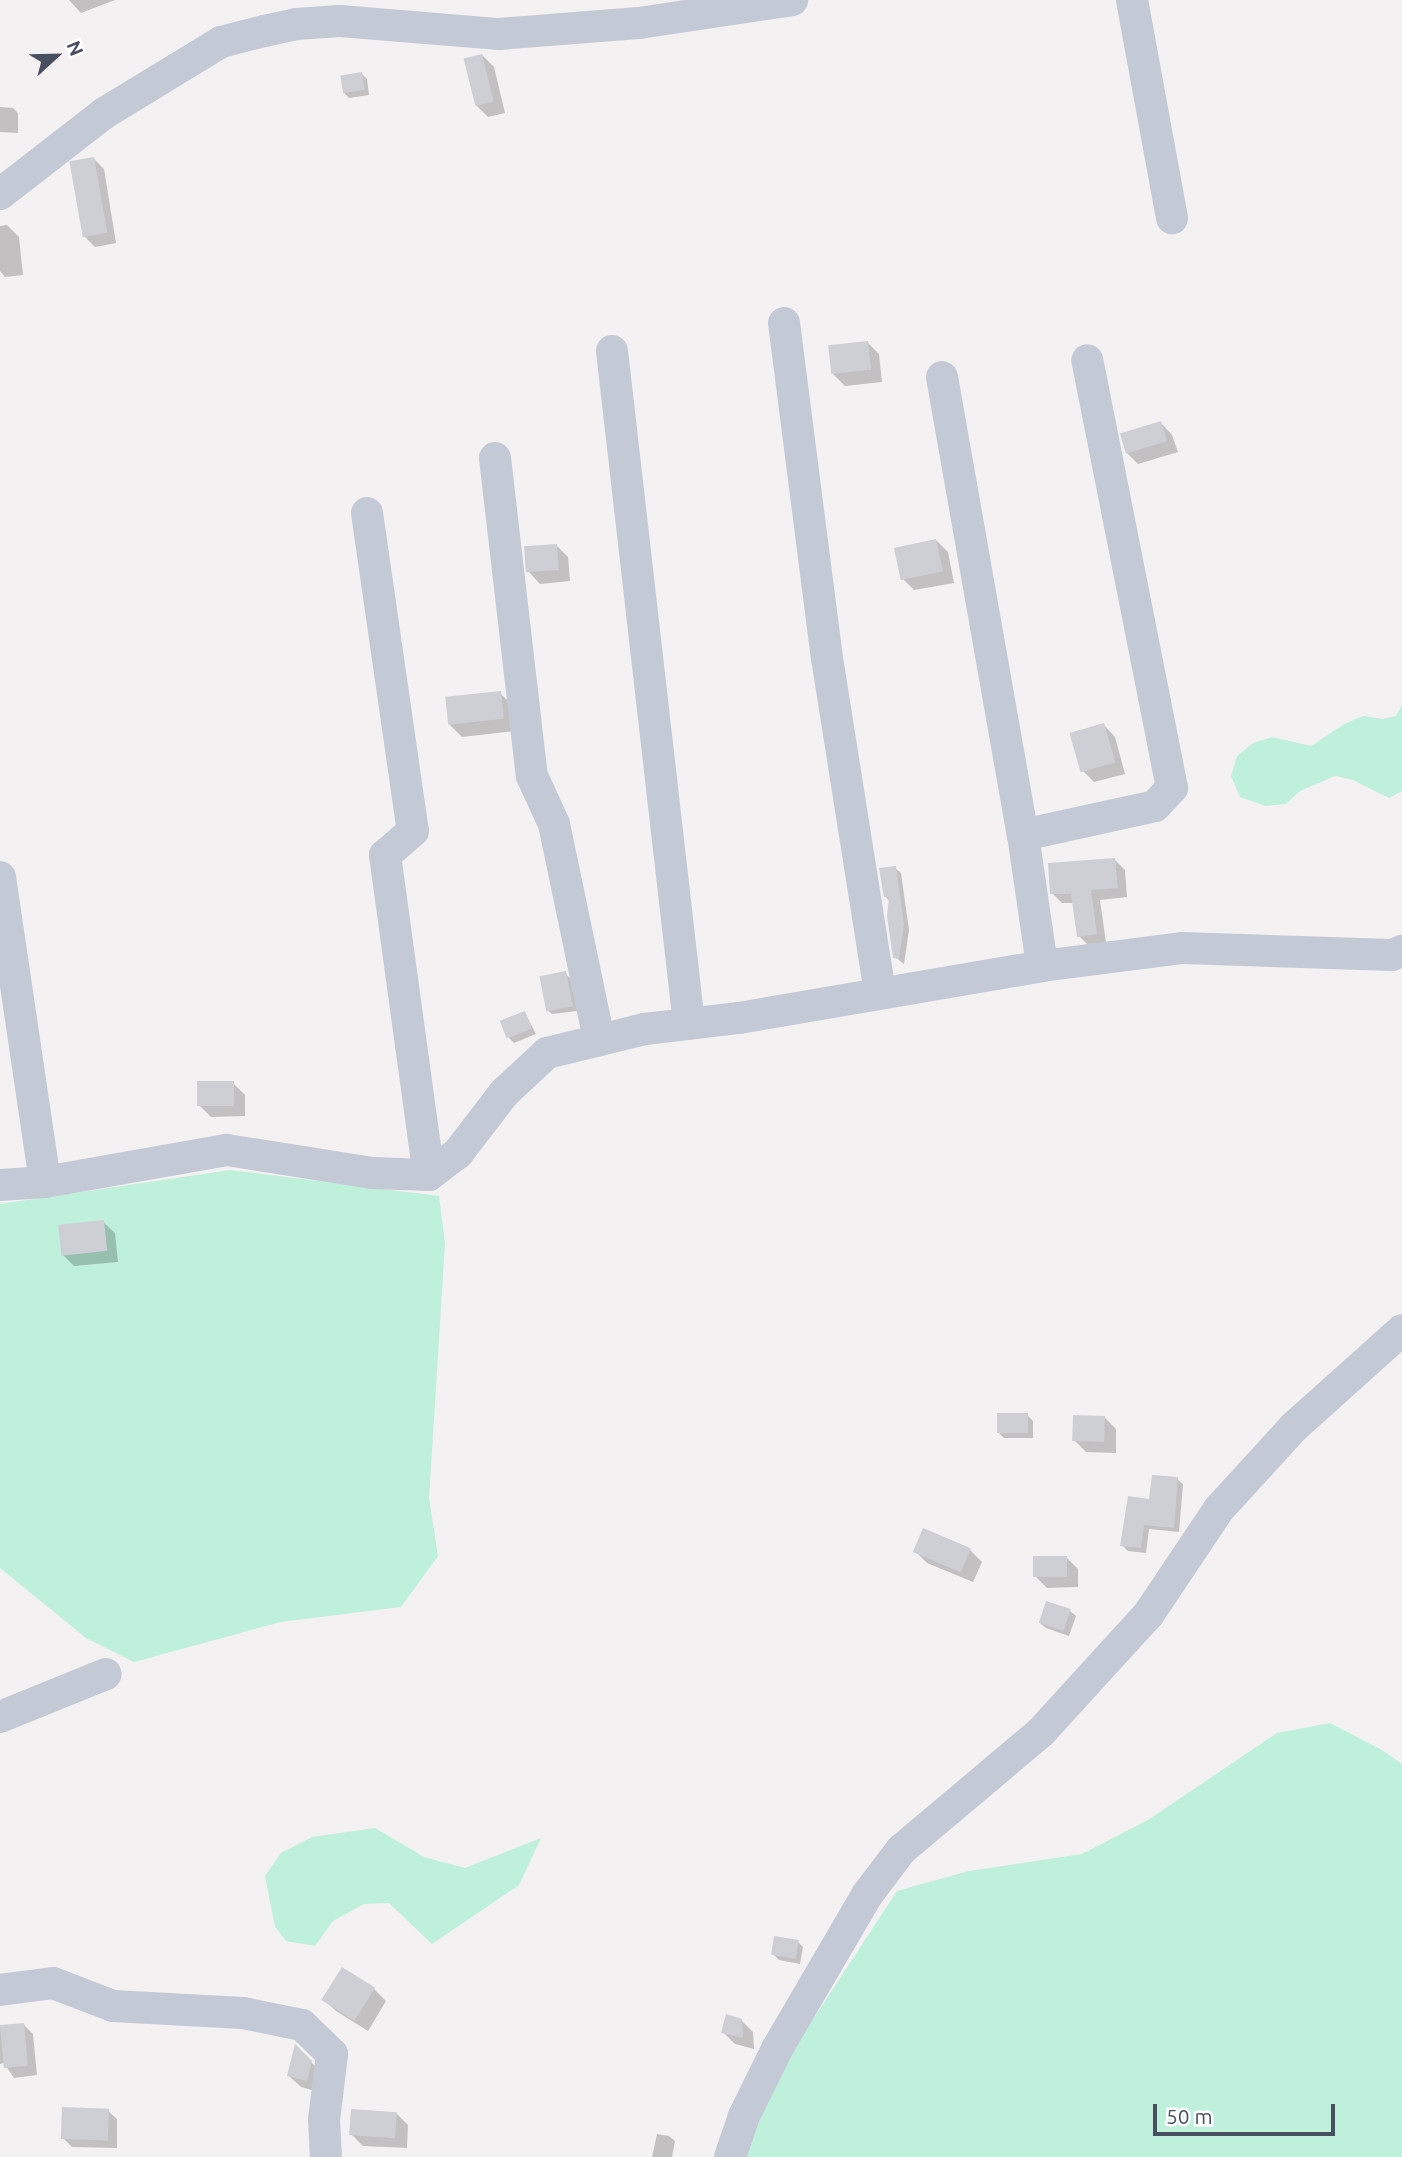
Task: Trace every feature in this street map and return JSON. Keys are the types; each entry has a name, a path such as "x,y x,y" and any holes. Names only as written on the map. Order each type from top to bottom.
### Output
{"street":[{"path":"0,194 103,114 221,42 264,31 296,24 340,21 383,22 435,30 499,34 639,23 792,0"},
{"path":"1132,0 1172,218"},
{"path":"784,323 827,658 880,992"},
{"path":"612,351 689,1024"},
{"path":"1023,835 1155,806 1172,788 1087,360"},
{"path":"942,377 1023,835 1042,966"},
{"path":"495,458 532,776 554,824 599,1040"},
{"path":"367,513 413,831 385,855 429,1175"},
{"path":"0,877 45,1182"},
{"path":"0,1185 45,1182 227,1150 372,1173 429,1175 458,1153 505,1093 547,1053 645,1029 739,1018 1042,966 1183,948 1392,955 1402,951"},
{"path":"730,2157 744,2116 777,2049 867,1895 901,1850 1041,1732 1148,1615 1219,1509 1294,1427 1402,1330"},
{"path":"0,1717 107,1674"},
{"path":"0,1990 53,1983 113,2006 243,2013 302,2025 332,2054 324,2120 326,2157"}],"green space":[{"path":"1402,705 1402,791 1389,798 1353,780 1335,776 1300,791 1286,804 1266,806 1240,797 1231,776 1237,756 1253,743 1272,737 1311,746 1344,724 1363,716 1383,719 1396,716"},
{"path":"230,1170 439,1196 445,1243 429,1498 438,1556 401,1607 281,1622 134,1662 86,1638 0,1568 0,1204"},
{"path":"1330,1723 1382,1750 1402,1764 1402,2157 746,2157 776,2076 897,1891 969,1871 1082,1854 1148,1820 1277,1733"},
{"path":"375,1828 424,1857 465,1868 541,1838 519,1885 432,1944 389,1903 364,1904 333,1921 315,1946 286,1941 275,1927 265,1876 281,1853 312,1837"}],"building":[{"path":"482,54 494,102 475,106 464,59"},
{"path":"362,72 365,90 343,93 340,75"},
{"path":"94,157 107,233 83,237 69,161"},
{"path":"868,341 871,370 831,374 828,345"},
{"path":"1161,421 1167,441 1126,454 1120,434"},
{"path":"936,539 943,571 901,580 894,548"},
{"path":"557,544 559,570 526,572 524,546"},
{"path":"501,691 504,719 448,725 445,697"},
{"path":"1104,723 1115,762 1081,772 1069,733"},
{"path":"1115,858 1118,888 1091,890 1097,934 1077,937 1071,894 1050,894 1048,863"},
{"path":"896,866 904,924 899,959 893,958 887,916 889,897 884,897 879,868"},
{"path":"566,971 573,1006 546,1011 539,976"},
{"path":"525,1011 532,1029 507,1038 500,1021"},
{"path":"197,1081 234,1081 234,1106 197,1106"},
{"path":"104,1220 107,1251 61,1256 58,1225"},
{"path":"997,1413 1028,1413 1028,1433 997,1433"},
{"path":"1073,1415 1105,1416 1104,1442 1072,1441"},
{"path":"1152,1475 1178,1477 1174,1528 1144,1525 1141,1548 1120,1546 1128,1496 1149,1499"},
{"path":"923,1528 971,1548 961,1572 913,1552"},
{"path":"1033,1556 1067,1556 1067,1577 1033,1577"},
{"path":"1046,1601 1071,1609 1064,1631 1039,1623"},
{"path":"774,1936 799,1940 796,1959 771,1955"},
{"path":"342,1967 375,1988 354,2021 321,2000"},
{"path":"726,2014 742,2019 743,2038 721,2033"},
{"path":"24,2023 28,2066 4,2068 0,2025"},
{"path":"295,2044 312,2061 307,2081 287,2076"},
{"path":"62,2107 109,2109 108,2141 61,2139"},
{"path":"351,2109 397,2112 395,2138 349,2135"}]}
